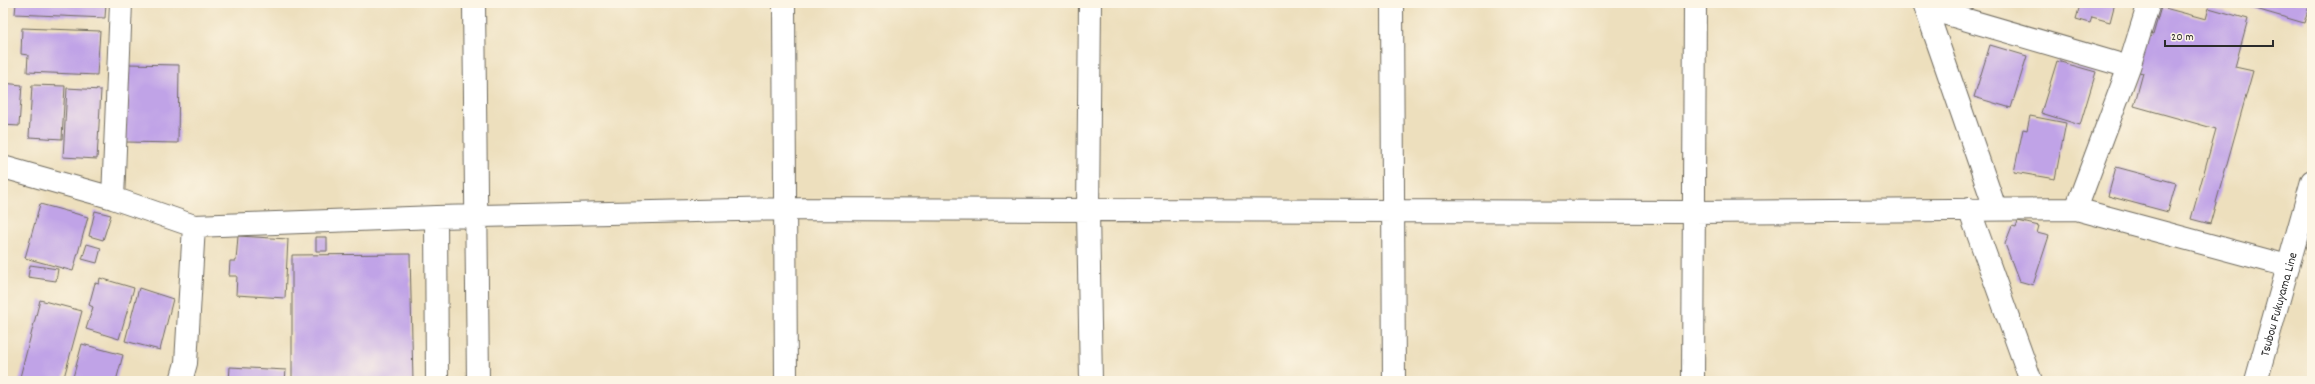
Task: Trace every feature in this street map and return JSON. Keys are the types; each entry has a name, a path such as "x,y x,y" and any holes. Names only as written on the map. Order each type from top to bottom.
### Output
{"street":[{"path":"113,198 121,3"},
{"path":"474,3 478,381"},
{"path":"784,3 786,381"},
{"path":"1090,3 1088,211 1091,381"},
{"path":"1392,3 1394,381"},
{"path":"1693,381 1695,3"},
{"path":"2076,209 2129,67 2149,3"},
{"path":"1925,5 2129,67"},
{"path":"1925,5 1996,208"},
{"path":"3,167 113,198 194,226 436,217 785,209 1694,212 1996,208 2076,209 2288,266"},
{"name":"Tsubou Fukuyama Line","path":"2256,381 2312,181"},
{"path":"1969,209 2032,381"},
{"path":"436,217 437,381"},
{"path":"181,381 186,363 194,226"}],"building":[{"path":"16,3 106,3 105,18 15,14"},
{"path":"2074,3 2115,3 2110,22 2092,17 2090,23 2076,19 2080,5"},
{"path":"2250,3 2310,3 2304,23 2249,7"},
{"path":"2161,7 2206,19 2209,8 2248,19 2235,67 2253,71 2210,224 2191,219 2216,129 2134,106 2143,73 2139,72 2150,34 2153,35"},
{"path":"22,28 100,31 97,75 27,72 28,55 21,54"},
{"path":"1990,45 2027,56 2011,108 1974,97"},
{"path":"2057,61 2096,72 2080,125 2041,113"},
{"path":"126,64 179,65 178,143 125,142"},
{"path":"3,83 22,85 19,126 3,125"},
{"path":"32,85 65,86 62,139 29,137"},
{"path":"67,88 101,90 97,159 63,157"},
{"path":"2030,116 2066,123 2055,179 2014,172 2023,129 2027,130"},
{"path":"2116,167 2176,183 2168,212 2108,196"},
{"path":"40,204 88,217 73,271 25,258"},
{"path":"95,211 111,215 103,240 89,236"},
{"path":"2018,221 2039,226 2037,233 2049,236 2033,285 2019,281 2005,244 2012,226 2016,227"},
{"path":"238,236 288,239 285,298 236,295 237,276 229,276 230,261 236,261"},
{"path":"316,237 327,237 327,251 316,251"},
{"path":"87,244 101,248 97,263 82,259"},
{"path":"410,254 413,381 292,381 292,255"},
{"path":"30,265 58,269 56,281 28,277"},
{"path":"100,278 134,288 119,339 86,329 93,307 89,305 95,283 99,284"},
{"path":"139,288 173,299 160,350 125,341"},
{"path":"40,300 82,311 63,381 19,381"},
{"path":"82,344 123,355 116,381 72,381"},
{"path":"230,367 286,370 285,381 229,381"}]}
